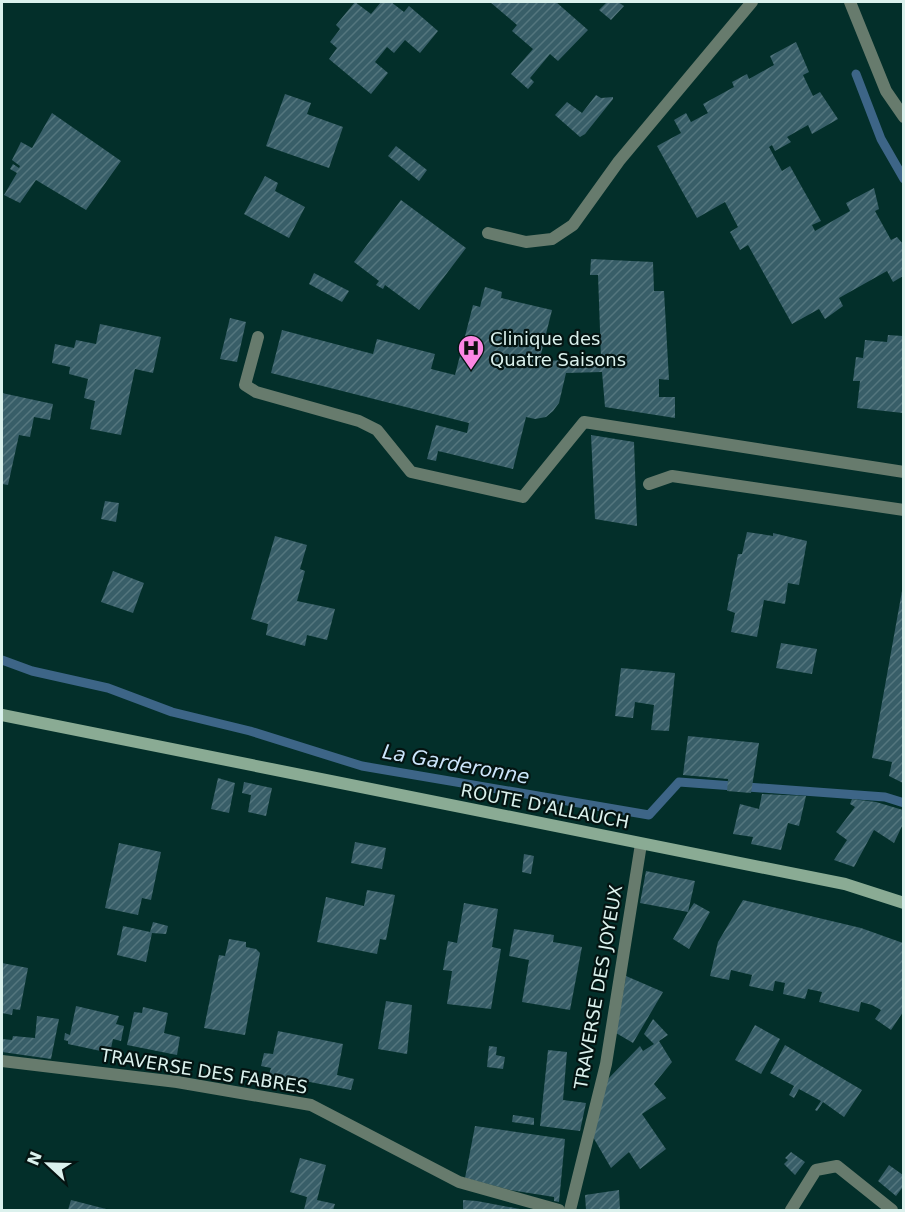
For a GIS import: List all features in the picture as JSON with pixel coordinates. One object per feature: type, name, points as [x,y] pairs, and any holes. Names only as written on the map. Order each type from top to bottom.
[{"type":"main road","name":"ROUTE D'ALLAUCH","points":[[2,715],[845,884],[903,903]]},
{"type":"street","points":[[488,233],[526,242],[552,239],[573,225],[619,161],[752,2]]},
{"type":"street","points":[[850,2],[886,91],[903,117]]},
{"type":"street","points":[[258,337],[245,385],[256,392],[359,420],[377,430],[411,471],[523,497],[584,422],[903,472]]},
{"type":"street","points":[[649,484],[672,476],[903,510]]},
{"type":"street","name":"TRAVERSE DES JOYEUX","points":[[570,1210],[586,1137],[606,1064],[641,844]]},
{"type":"street","name":"TRAVERSE DES FABRES","points":[[2,1060],[177,1082],[311,1105],[459,1182],[559,1210]]},
{"type":"street","points":[[791,1210],[816,1170],[837,1166],[892,1210]]},
{"type":"building","points":[[355,2],[371,14],[381,2],[391,2],[404,12],[409,6],[438,31],[420,53],[405,40],[394,53],[387,47],[375,62],[388,73],[371,94],[329,59],[337,48],[330,42],[340,29],[336,25]]},
{"type":"building","points":[[490,2],[556,2],[588,30],[558,61],[550,54],[530,78],[534,82],[528,89],[511,74],[533,49],[512,31],[517,25]]},
{"type":"building","points":[[607,2],[618,2],[624,6],[611,20],[599,10]]},
{"type":"building","points":[[796,42],[809,72],[803,75],[813,96],[820,92],[838,119],[812,134],[808,125],[787,137],[791,142],[775,151],[772,145],[769,147],[782,171],[790,166],[821,221],[812,225],[815,231],[850,211],[846,203],[874,188],[879,209],[875,211],[891,240],[897,237],[903,244],[903,276],[893,282],[887,271],[839,298],[843,306],[825,319],[819,309],[792,324],[748,245],[740,250],[730,232],[738,227],[725,202],[697,218],[657,146],[681,133],[674,120],[686,113],[691,122],[708,113],[703,104],[734,87],[732,82],[747,74],[749,79],[774,65],[770,56]]},
{"type":"building","points":[[285,94],[311,103],[307,114],[343,127],[329,168],[266,146]]},
{"type":"building","points":[[596,95],[601,98],[613,97],[613,99],[585,134],[580,137],[555,115],[567,102],[582,113]]},
{"type":"building","points":[[52,113],[121,161],[86,210],[36,180],[20,203],[4,195],[17,173],[10,169],[13,164],[19,168],[20,166],[12,160],[21,142],[32,148]]},
{"type":"building","points":[[396,146],[427,170],[419,181],[388,156]]},
{"type":"building","points":[[265,176],[278,183],[275,191],[305,207],[289,238],[244,214]]},
{"type":"building","points":[[401,200],[466,248],[419,310],[385,285],[383,289],[376,285],[379,281],[354,262]]},
{"type":"building","points":[[591,259],[653,262],[654,291],[664,291],[669,380],[659,379],[659,397],[675,397],[675,418],[605,407],[602,372],[566,373],[559,403],[553,411],[546,417],[535,419],[526,417],[513,469],[438,451],[436,461],[427,459],[436,425],[467,433],[469,423],[271,373],[282,330],[373,354],[377,339],[435,354],[431,369],[455,375],[473,305],[480,307],[485,287],[502,292],[501,298],[552,310],[540,358],[546,361],[601,358],[598,275],[590,275]]},
{"type":"building","points":[[314,273],[349,291],[342,302],[309,284]]},
{"type":"building","points":[[230,318],[246,322],[237,362],[220,359]]},
{"type":"building","points":[[100,324],[161,337],[153,373],[135,369],[121,435],[90,429],[95,401],[84,398],[88,379],[69,374],[70,367],[52,363],[55,344],[74,348],[76,340],[96,344]]},
{"type":"building","points":[[888,335],[903,336],[903,413],[857,408],[860,381],[853,381],[856,357],[863,358],[865,340],[887,342]]},
{"type":"building","points":[[2,393],[53,404],[50,420],[34,417],[30,437],[19,435],[8,485],[2,484]]},
{"type":"building","points":[[591,435],[634,442],[637,526],[595,519]]},
{"type":"building","points":[[105,501],[119,503],[116,522],[101,519]]},
{"type":"building","points":[[747,532],[773,536],[773,533],[807,541],[799,585],[788,583],[785,604],[764,600],[757,637],[731,632],[735,613],[727,610],[738,554],[742,554]]},
{"type":"building","points":[[275,536],[307,545],[300,569],[305,571],[297,601],[335,609],[327,640],[307,635],[305,646],[266,635],[268,624],[251,619]]},
{"type":"building","points":[[113,571],[144,583],[133,613],[101,602]]},
{"type":"building","points":[[902,591],[903,783],[889,776],[892,762],[872,758]]},
{"type":"building","points":[[781,643],[817,649],[812,674],[776,668]]},
{"type":"building","points":[[621,668],[675,673],[669,731],[651,730],[654,705],[635,702],[633,718],[615,716]]},
{"type":"building","points":[[688,736],[759,743],[751,793],[727,791],[728,779],[683,775]]},
{"type":"building","points":[[218,778],[235,783],[229,813],[211,809]]},
{"type":"building","points":[[244,782],[272,788],[266,816],[248,812],[251,795],[242,793]]},
{"type":"building","points":[[762,794],[806,796],[799,826],[788,823],[781,850],[751,844],[753,837],[733,834],[740,804],[759,809]]},
{"type":"building","points":[[852,799],[876,802],[903,810],[903,824],[894,843],[874,830],[854,867],[834,860],[847,840],[836,832],[855,807],[850,804]]},
{"type":"building","points":[[355,842],[386,848],[382,869],[351,863]]},
{"type":"building","points":[[119,843],[161,852],[151,900],[142,898],[138,915],[105,908]]},
{"type":"building","points":[[524,854],[534,856],[531,874],[522,872]]},
{"type":"building","points":[[646,871],[695,881],[688,912],[640,903]]},
{"type":"building","points":[[367,890],[395,895],[386,940],[380,939],[377,954],[317,942],[326,897],[364,906]]},
{"type":"building","points":[[743,900],[861,928],[903,943],[903,1012],[891,1030],[875,1019],[881,1010],[872,1005],[861,1002],[859,1012],[819,1002],[822,992],[808,989],[805,999],[783,994],[785,983],[775,981],[773,991],[749,986],[752,975],[731,970],[729,980],[710,976],[718,942]]},
{"type":"building","points":[[464,903],[498,909],[492,947],[501,949],[491,1009],[447,1004],[452,971],[443,970],[448,941],[457,943]]},
{"type":"building","points":[[694,903],[710,912],[689,949],[673,939]]},
{"type":"building","points":[[153,922],[168,926],[166,934],[152,933],[146,962],[117,955],[123,926],[150,932]]},
{"type":"building","points":[[514,929],[554,935],[553,942],[582,947],[570,1010],[522,1002],[529,960],[509,956]]},
{"type":"building","points":[[229,939],[246,942],[246,947],[256,949],[260,953],[245,1035],[204,1028],[219,955],[225,956]]},
{"type":"building","points":[[2,963],[28,968],[20,1010],[13,1009],[12,1015],[2,1013]]},
{"type":"building","points":[[626,976],[663,992],[633,1043],[616,1033]]},
{"type":"building","points":[[386,1001],[412,1005],[407,1054],[378,1049]]},
{"type":"building","points":[[76,1006],[119,1016],[116,1024],[124,1026],[121,1041],[113,1039],[110,1053],[68,1044],[68,1041],[64,1040],[65,1033],[70,1035]]},
{"type":"building","points":[[143,1007],[168,1013],[164,1033],[180,1037],[177,1055],[127,1045],[134,1012],[142,1013]]},
{"type":"building","points":[[37,1016],[59,1019],[51,1059],[2,1052],[2,1039],[12,1040],[13,1036],[35,1038]]},
{"type":"building","points":[[653,1019],[668,1035],[659,1041],[672,1062],[654,1084],[666,1098],[642,1114],[666,1149],[640,1169],[629,1152],[611,1168],[593,1137],[607,1080],[640,1046],[643,1051],[654,1044],[644,1034]]},
{"type":"building","points":[[755,1025],[780,1039],[761,1074],[735,1060]]},
{"type":"building","points":[[278,1031],[343,1044],[337,1075],[354,1079],[351,1090],[269,1074],[271,1068],[261,1066],[264,1053],[273,1054]]},
{"type":"building","points":[[785,1045],[862,1090],[844,1117],[823,1102],[817,1111],[815,1110],[821,1101],[799,1089],[794,1098],[789,1095],[794,1086],[770,1073]]},
{"type":"building","points":[[489,1046],[497,1047],[496,1055],[505,1057],[503,1069],[487,1067]]},
{"type":"building","points":[[548,1050],[567,1052],[563,1100],[586,1103],[580,1131],[540,1126]]},
{"type":"building","points":[[513,1115],[534,1118],[534,1125],[512,1122]]},
{"type":"building","points":[[475,1126],[565,1139],[559,1202],[554,1201],[554,1197],[510,1190],[465,1178]]},
{"type":"building","points":[[791,1152],[805,1162],[795,1175],[784,1164],[788,1160],[785,1158]]},
{"type":"building","points":[[300,1158],[326,1165],[317,1200],[335,1204],[333,1210],[304,1210],[307,1197],[290,1192]]},
{"type":"building","points":[[889,1165],[903,1175],[903,1189],[896,1196],[878,1181]]},
{"type":"building","points":[[619,1190],[620,1210],[586,1210],[585,1195]]},
{"type":"building","points":[[71,1200],[110,1210],[68,1210]]},
{"type":"building","points":[[463,1200],[477,1201],[525,1210],[463,1210]]},
{"type":"waterway","points":[[856,74],[881,139],[904,179]]},
{"type":"waterway","name":"La Garderonne","points":[[2,660],[32,671],[108,688],[172,712],[250,731],[362,766],[649,815],[679,782],[885,797],[904,803]]},
{"type":"place","name":"Clinique des Quatre Saisons","points":[[471,371]]}]
